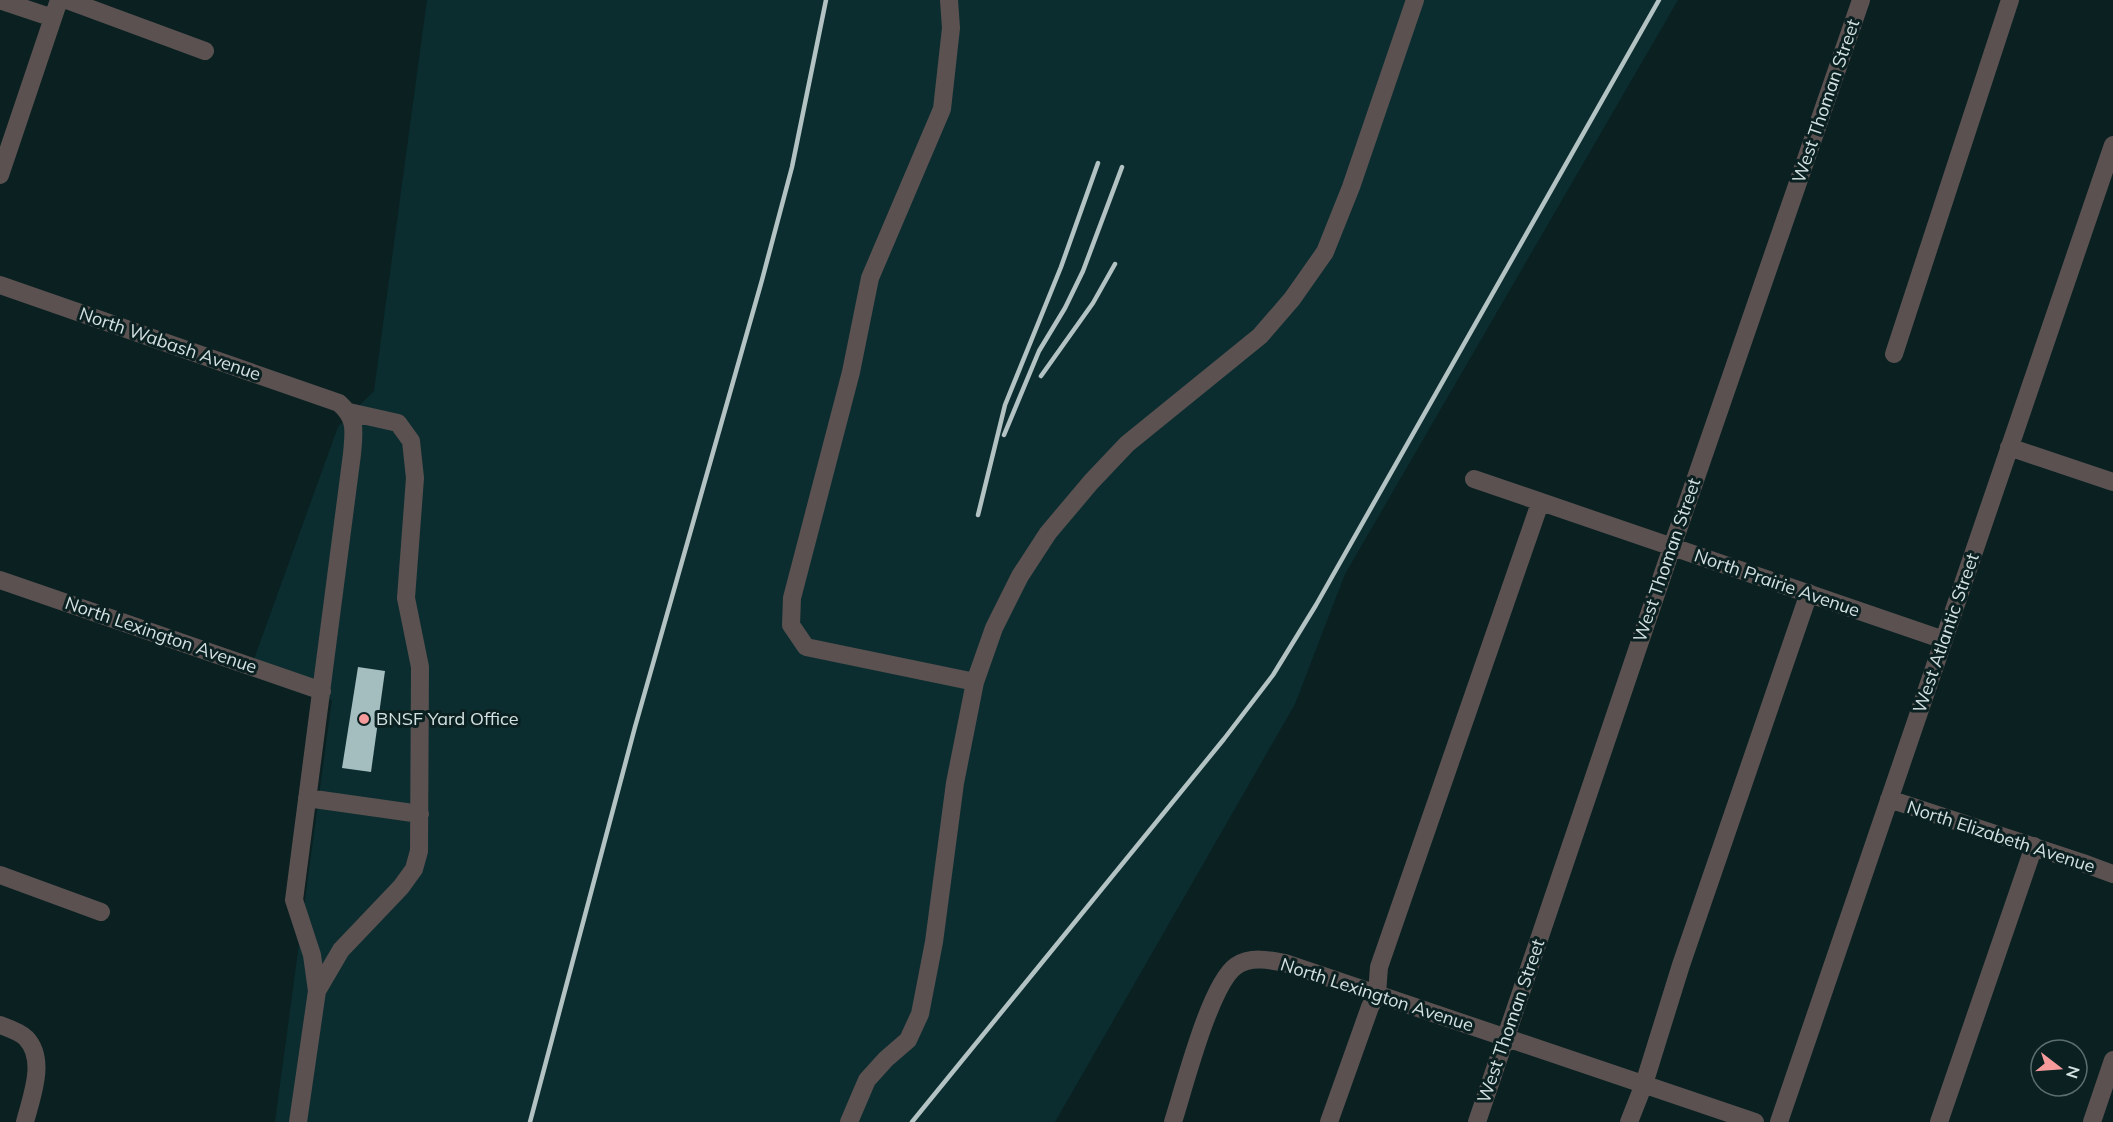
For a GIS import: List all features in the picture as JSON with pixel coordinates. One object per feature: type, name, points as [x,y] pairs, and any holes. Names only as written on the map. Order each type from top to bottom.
[{"type":"street","points":[[0,176],[5,141],[59,0]]},
{"type":"street","points":[[67,0],[205,51]]},
{"type":"street","points":[[949,0],[951,28],[942,110],[870,278],[852,372],[792,598],[791,625],[806,647],[975,682]]},
{"type":"street","points":[[849,1122],[867,1080],[908,1040],[920,1014],[934,942],[955,783],[975,682],[994,628],[1020,576],[1048,533],[1091,482],[1127,444],[1260,336],[1292,299],[1325,252],[1351,187],[1415,0]]},
{"type":"street","name":"West Thoman Street","points":[[1477,1122],[1861,0]]},
{"type":"street","points":[[1894,354],[2010,0]]},
{"type":"street","points":[[1,3],[53,18]]},
{"type":"street","name":"West Atlantic Street","points":[[1779,1122],[2113,145]]},
{"type":"street","name":"North Wabash Avenue","points":[[0,285],[344,407],[398,423],[411,441],[415,478],[406,598],[420,667],[419,851],[414,869],[401,887],[341,950],[317,991]]},
{"type":"street","points":[[298,1122],[317,991],[312,955],[294,900],[352,454],[354,428],[344,407]]},
{"type":"street","points":[[2009,447],[2113,482]]},
{"type":"street","name":"North Prairie Avenue","points":[[1474,479],[1944,640]]},
{"type":"street","points":[[1329,1122],[1370,1007],[1377,994],[1379,967],[1540,503]]},
{"type":"street","name":"North Lexington Avenue","points":[[0,580],[322,691]]},
{"type":"street","points":[[1629,1122],[1644,1084],[1681,965],[1809,593]]},
{"type":"street","points":[[307,798],[420,813]]},
{"type":"street","name":"North Elizabeth Avenue","points":[[1889,799],[2113,874]]},
{"type":"street","points":[[1938,1122],[2034,846]]},
{"type":"street","points":[[0,874],[101,912]]},
{"type":"street","name":"North Lexington Avenue","points":[[1173,1122],[1212,1002],[1237,965],[1261,959],[1285,963],[1755,1122]]},
{"type":"street","points":[[0,1025],[26,1038],[33,1052],[37,1068],[25,1122]]},
{"type":"street","points":[[2092,1122],[2113,1060]]},
{"type":"shaded area","points":[[427,0],[1678,0],[1345,574],[1295,704],[1055,1122],[275,1122],[332,700],[249,673],[338,427],[374,391]]},
{"type":"building","name":"BNSF Yard Office","points":[[358,667],[385,671],[371,772],[342,768]]},
{"type":"railway","points":[[530,1122],[635,727],[792,167],[826,0]]},
{"type":"railway","points":[[912,1122],[1224,739],[1273,675],[1316,605],[1659,0]]},
{"type":"railway","points":[[978,515],[1005,405],[1061,267],[1098,163]]},
{"type":"railway","points":[[1004,435],[1039,351],[1065,308],[1083,271],[1122,167]]},
{"type":"railway","points":[[1041,376],[1093,303],[1115,264]]},
{"type":"place","name":"BNSF Yard Office","points":[[364,719]]}]
